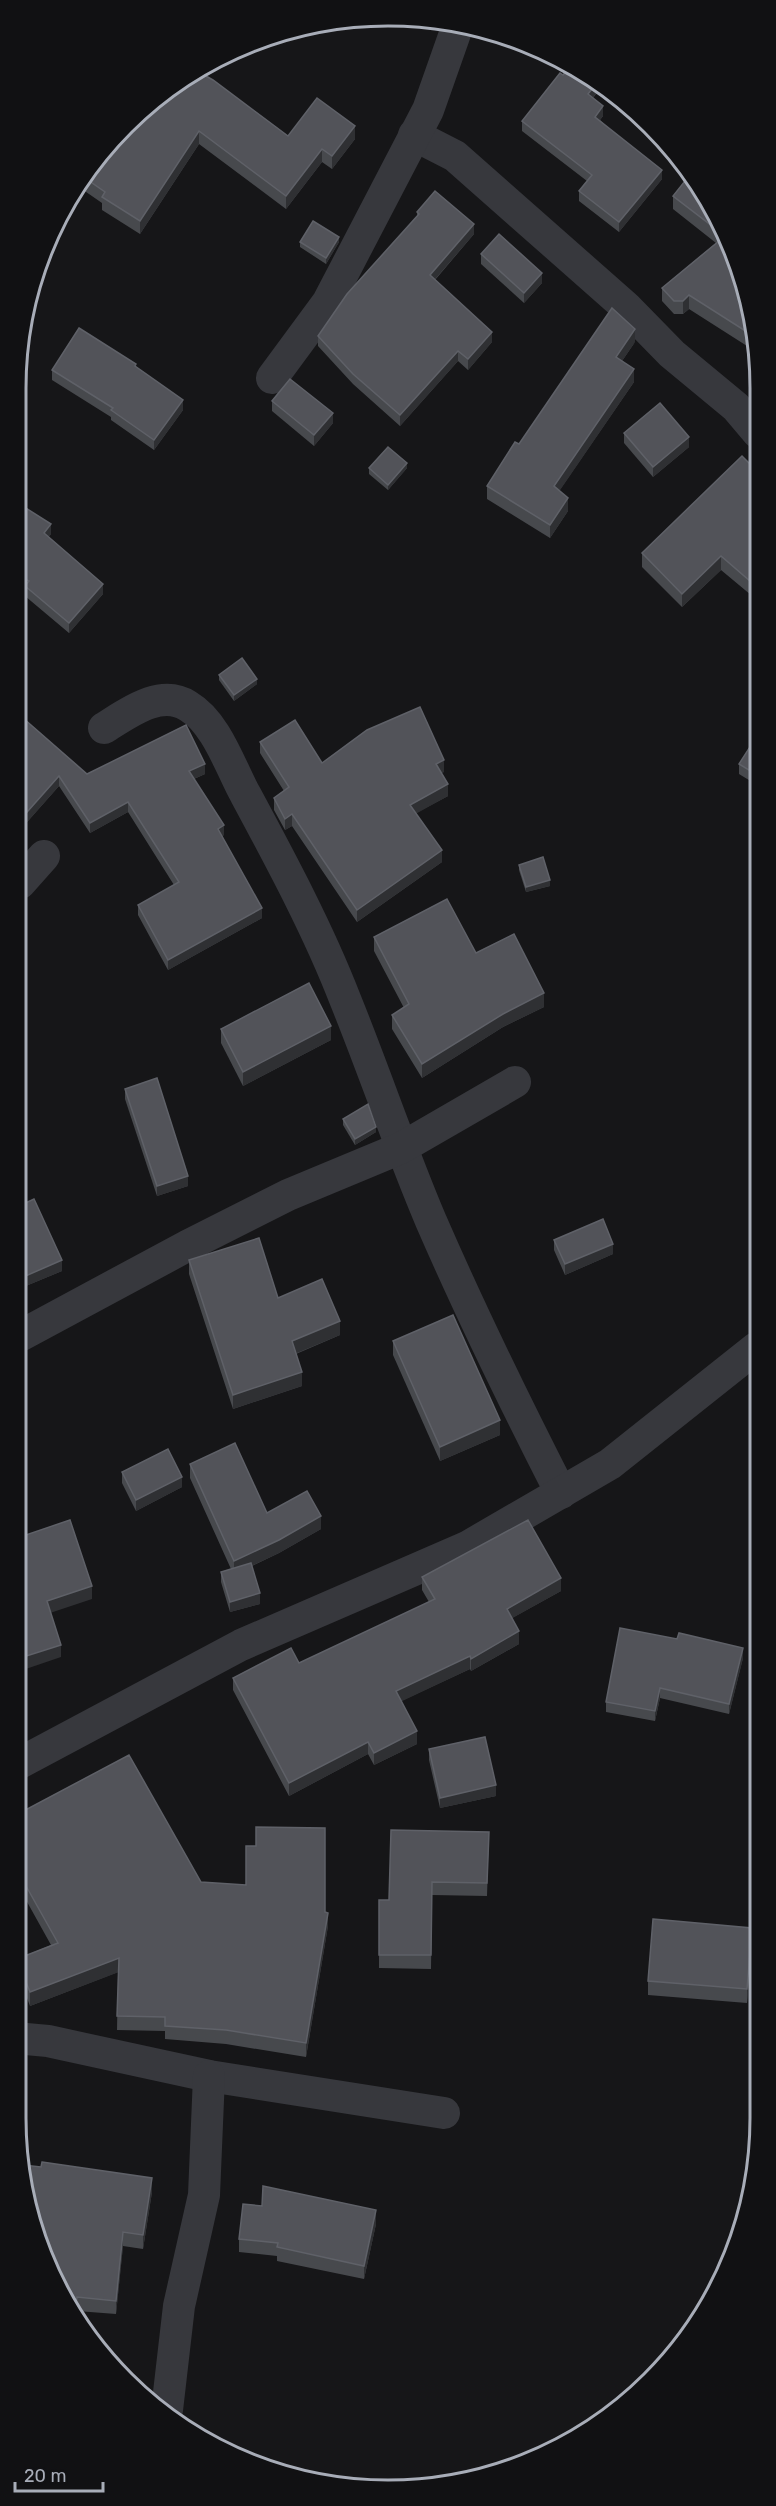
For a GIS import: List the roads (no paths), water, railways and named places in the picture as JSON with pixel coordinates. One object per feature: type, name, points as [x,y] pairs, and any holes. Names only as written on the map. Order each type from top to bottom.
[{"type":"street","points":[[272,378],[328,302],[428,110],[456,32]]},
{"type":"street","points":[[414,135],[455,156],[626,307],[672,354],[736,407],[750,424]]},
{"type":"street","points":[[104,728],[142,706],[161,699],[187,705],[209,725],[272,844],[345,997],[400,1148],[503,1380],[561,1493]]},
{"type":"street","points":[[25,877],[44,856]]},
{"type":"street","points":[[25,1333],[278,1200],[400,1148],[515,1082]]},
{"type":"street","points":[[25,1761],[241,1645],[467,1546],[610,1464],[750,1353]]},
{"type":"street","points":[[25,2039],[48,2040],[209,2076],[444,2113]]},
{"type":"street","points":[[168,2407],[179,2307],[204,2195],[209,2076]]}]
